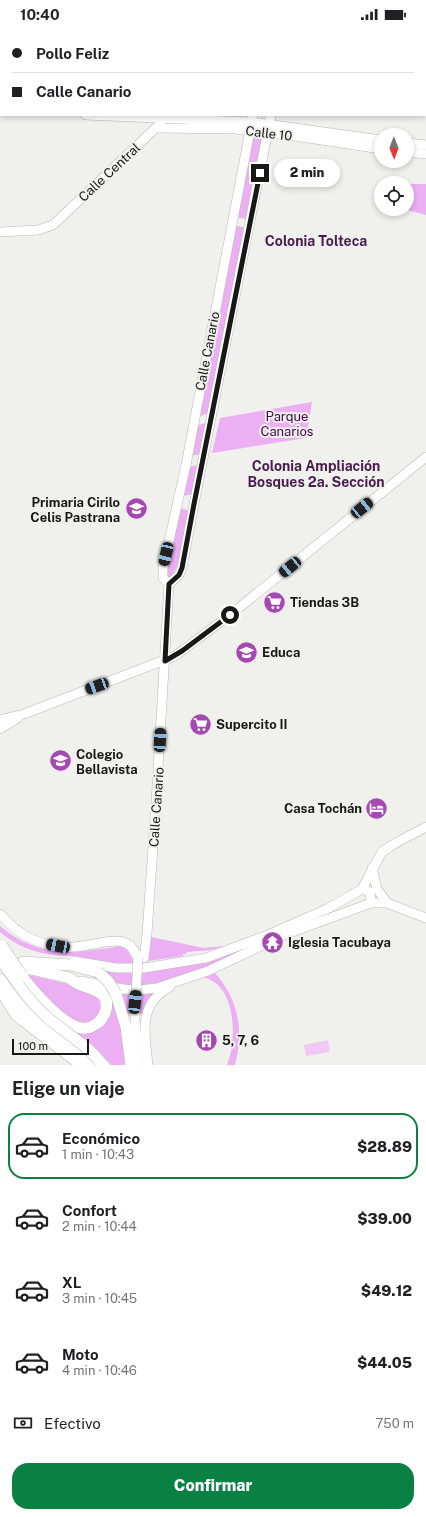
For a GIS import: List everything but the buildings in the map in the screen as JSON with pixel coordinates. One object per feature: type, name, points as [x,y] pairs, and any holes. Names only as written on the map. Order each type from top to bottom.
[{"type":"highway","points":[[1,945],[22,976],[48,1006],[66,1021],[82,1028],[93,1026],[101,1019],[105,1012],[106,999],[100,992],[75,983],[70,978],[30,969],[4,962]]},
{"type":"highway","points":[[4,962],[71,965],[98,972],[108,981],[116,994],[126,1027],[130,1053],[130,1065]]},
{"type":"highway","points":[[4,962],[21,990],[36,1006],[53,1022],[90,1050],[102,1065]]},
{"type":"highway","points":[[0,979],[15,1000],[35,1021],[71,1047],[92,1065]]},
{"type":"highway","points":[[0,984],[25,1015],[78,1056],[86,1065]]},
{"type":"street","name":"Calle 10","points":[[106,116],[165,119],[178,117],[251,122],[374,139]]},
{"type":"street","name":"Calle Central","points":[[0,232],[38,230],[53,224],[165,119]]},
{"type":"street","name":"Calle 10","points":[[157,128],[226,128],[251,122]]},
{"type":"street","name":"Calle Canario","points":[[139,1065],[135,1019],[136,993],[141,958],[147,934],[169,584],[162,574],[186,465],[251,122]]},
{"type":"street","name":"Calle 10","points":[[270,124],[374,147]]},
{"type":"street","name":"Calle Canario","points":[[169,584],[179,575],[182,568],[270,124]]},
{"type":"street","points":[[414,144],[426,145]]},
{"type":"street","points":[[414,153],[426,154]]},
{"type":"street","points":[[0,720],[24,714],[165,661],[182,651],[230,615],[426,457]]},
{"type":"street","points":[[0,729],[24,714]]},
{"type":"street","points":[[42,963],[70,961],[130,969],[206,958],[265,936],[329,908],[362,888],[382,852],[392,845],[426,828]]},
{"type":"street","points":[[372,868],[377,889],[387,903]]},
{"type":"street","points":[[362,888],[370,892],[371,903]]},
{"type":"street","points":[[148,1065],[144,1023],[148,1009],[157,996],[166,989],[226,963],[284,935],[371,903],[387,903],[426,918]]},
{"type":"street","points":[[0,914],[13,929],[34,940],[72,947],[117,941],[127,943],[141,958]]},
{"type":"street","points":[[70,978],[108,986],[140,990],[157,988],[184,980]]},
{"type":"street","points":[[0,991],[15,1015]]},
{"type":"street","points":[[0,1000],[15,1015],[80,1065]]},
{"type":"green space","points":[[253,136],[266,137],[248,219],[238,218]]},
{"type":"green space","points":[[414,184],[426,184],[426,215],[414,212]]},
{"type":"green space","points":[[238,226],[245,228],[211,412],[198,417],[236,227]]},
{"type":"green space","name":"Parque Canarios","points":[[312,402],[306,438],[212,453],[220,418]]},
{"type":"green space","points":[[208,422],[203,454],[190,456],[196,426]]},
{"type":"green space","points":[[199,465],[193,494],[183,496],[189,467]]},
{"type":"green space","points":[[179,508],[191,511],[179,564],[170,579],[166,575]]},
{"type":"green space","points":[[0,926],[14,937],[43,949],[72,951],[121,946],[128,951],[133,960],[147,958],[151,937],[204,948],[224,946],[211,950],[187,952],[186,954],[183,954],[183,956],[121,965],[78,959],[77,956],[36,952],[8,939],[0,932]]},
{"type":"green space","points":[[252,945],[205,968],[165,981],[146,985],[130,986],[116,984],[100,970],[127,970]]},
{"type":"green space","points":[[215,973],[230,994],[237,1016],[239,1040],[235,1065],[227,1065],[230,1054],[233,1028],[232,1014],[228,1002],[222,990],[214,982],[203,977]]},
{"type":"green space","points":[[25,974],[73,985],[98,998],[100,1006],[99,1013],[96,1018],[87,1022],[77,1022],[67,1017],[47,999]]},
{"type":"green space","points":[[100,989],[110,991],[116,1009],[124,1046],[125,1065],[111,1065],[94,1046],[72,1030],[106,1018]]},
{"type":"green space","points":[[162,989],[147,1005],[142,1014],[127,1014],[119,991]]},
{"type":"shaded area","points":[[328,1040],[330,1052],[306,1056],[304,1045]]},
{"type":"place","name":"Primaria Cirilo Celis Pastrana","points":[[136,509]]},
{"type":"place","name":"Tiendas 3B","points":[[274,602]]},
{"type":"place","name":"Educa","points":[[246,652]]},
{"type":"place","name":"Supercito II","points":[[200,724]]},
{"type":"place","name":"Colegio Bellavista","points":[[60,761]]},
{"type":"place","name":"Casa Tochán","points":[[377,808]]},
{"type":"place","name":"Iglesia Tacubaya","points":[[272,942]]},
{"type":"place","name":"5, 7, 6","points":[[206,1040]]},
{"type":"district","name":"Colonia Tolteca","points":[[316,241]]},
{"type":"district","name":"Colonia Ampliación Bosques 2a. Sección","points":[[316,474]]},
{"type":"route","points":[[230,615],[175,656],[165,661],[169,584],[175,580],[182,568],[230,317],[260,173]]}]
